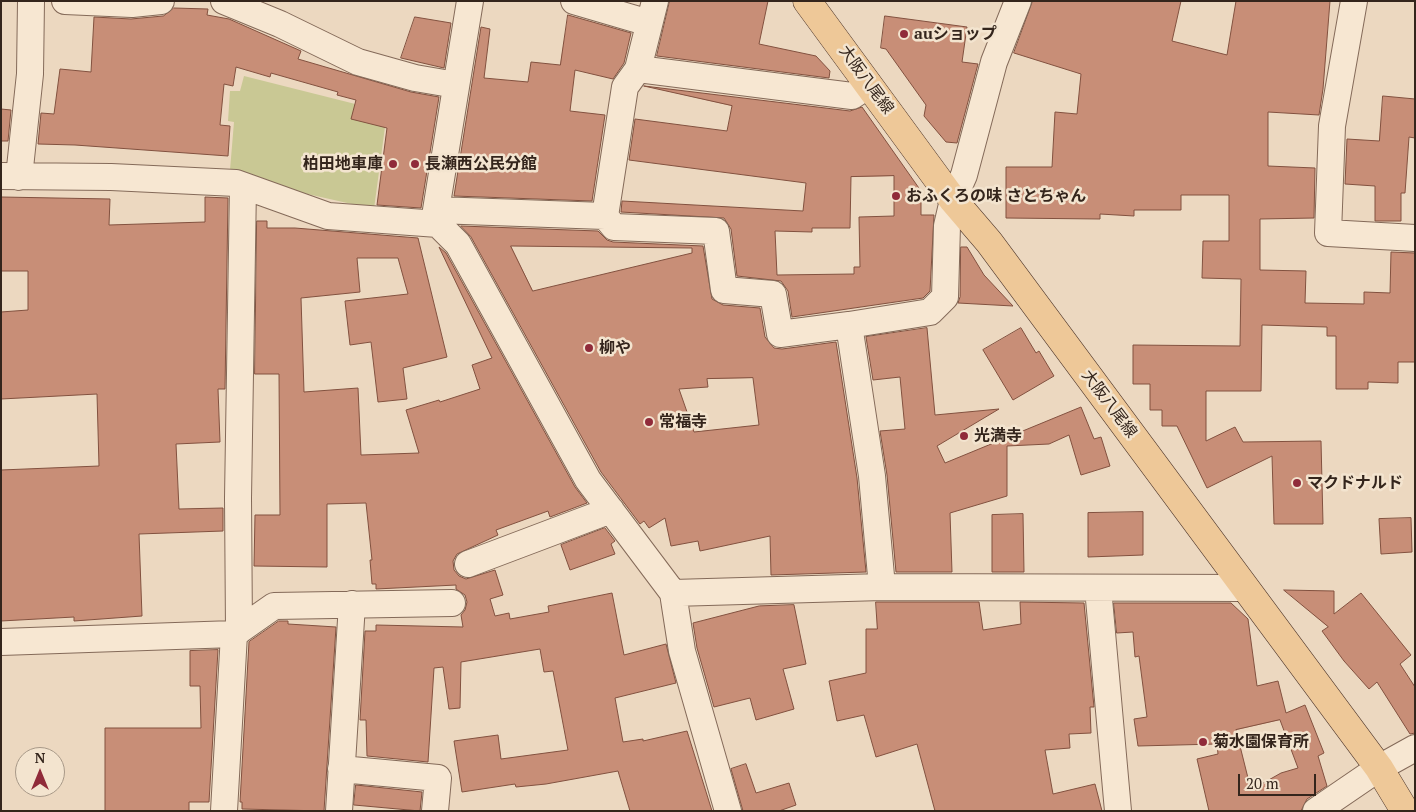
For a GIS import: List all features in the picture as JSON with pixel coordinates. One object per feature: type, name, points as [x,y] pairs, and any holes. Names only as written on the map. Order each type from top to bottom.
[{"type":"main road","name":"大阪八尾線","points":[[807,1],[954,200],[994,249],[1379,768],[1404,811]]},
{"type":"street","points":[[31,1],[30,74],[10,176],[111,177],[236,182],[328,216],[606,216]]},
{"type":"street","points":[[65,1],[132,4],[161,1]]},
{"type":"street","points":[[224,1],[280,24],[358,62],[415,78],[456,85]]},
{"type":"street","points":[[470,1],[437,217],[458,244],[588,480],[674,593],[682,651],[728,811]]},
{"type":"street","points":[[574,1],[652,12],[638,70],[625,87],[606,216],[614,227],[716,231],[724,290],[773,294],[780,334],[930,312],[945,297],[947,226],[954,200],[964,175],[994,62],[1018,1]]},
{"type":"street","points":[[1354,1],[1332,126],[1328,233],[1415,238]]},
{"type":"street","points":[[638,70],[852,96],[869,85]]},
{"type":"street","points":[[224,811],[236,633],[243,186]]},
{"type":"street","points":[[849,325],[872,476],[882,587]]},
{"type":"street","points":[[468,564],[611,510]]},
{"type":"street","points":[[674,593],[882,587],[1245,588]]},
{"type":"street","points":[[1098,588],[1118,811]]},
{"type":"street","points":[[1,642],[236,633],[274,606],[452,603]]},
{"type":"street","points":[[339,811],[352,604]]},
{"type":"street","points":[[1316,811],[1379,768],[1415,748]]},
{"type":"street","points":[[341,769],[438,778],[435,811]]},
{"type":"shaded area","points":[[244,76],[387,112],[374,209],[294,191],[230,170],[234,122],[228,121],[230,91],[240,91]]},
{"type":"building","points":[[670,1],[768,1],[759,44],[816,56],[830,71],[829,78],[657,56]]},
{"type":"building","points":[[1033,1],[1181,1],[1172,41],[1227,55],[1236,1],[1330,1],[1319,115],[1268,112],[1268,166],[1315,168],[1314,218],[1260,219],[1260,270],[1306,271],[1305,303],[1364,304],[1364,292],[1390,293],[1391,252],[1415,253],[1415,362],[1398,362],[1398,383],[1368,382],[1368,389],[1336,389],[1336,336],[1327,336],[1327,327],[1262,325],[1261,391],[1206,391],[1206,441],[1235,427],[1243,442],[1321,441],[1323,524],[1274,524],[1272,456],[1207,488],[1177,426],[1162,426],[1162,410],[1150,410],[1150,384],[1133,384],[1133,345],[1240,346],[1241,279],[1202,278],[1203,241],[1229,241],[1229,195],[1181,195],[1181,210],[1134,210],[1134,216],[1100,214],[1100,219],[1006,218],[1006,167],[1052,167],[1055,112],[1077,114],[1081,74],[1014,53]]},
{"type":"building","points":[[174,8],[208,9],[207,15],[229,19],[301,51],[298,59],[411,92],[439,97],[421,208],[377,205],[387,128],[351,119],[356,100],[337,95],[338,92],[271,73],[270,77],[236,67],[233,86],[224,84],[220,125],[230,126],[228,156],[38,144],[41,113],[54,114],[60,69],[91,72],[94,17],[131,19],[163,16]]},
{"type":"building","points":[[568,15],[631,33],[624,63],[613,79],[575,70],[570,111],[605,115],[592,201],[454,196],[481,27],[490,29],[484,78],[528,82],[531,62],[560,65]]},
{"type":"building","points":[[885,16],[967,27],[962,62],[978,64],[957,143],[946,142],[924,116],[926,105],[886,49],[881,48]]},
{"type":"building","points":[[415,17],[451,23],[444,68],[401,58]]},
{"type":"building","points":[[644,86],[850,111],[862,107],[921,191],[921,215],[934,215],[930,291],[923,298],[792,317],[788,291],[781,281],[737,276],[731,229],[724,218],[621,212],[622,201],[803,211],[806,183],[629,160],[635,119],[727,131],[732,106]],"holes":[[[894,176],[894,216],[859,217],[860,267],[854,267],[854,274],[777,275],[775,231],[812,232],[812,228],[850,228],[851,177]]]},
{"type":"building","points":[[1383,96],[1415,99],[1415,138],[1409,137],[1405,193],[1401,193],[1401,221],[1375,221],[1375,186],[1345,184],[1347,139],[1379,141]]},
{"type":"building","points":[[1,109],[11,110],[8,141],[1,141]]},
{"type":"building","points":[[1,197],[110,199],[109,225],[205,222],[205,197],[228,198],[225,389],[218,389],[220,442],[176,444],[179,509],[223,508],[223,531],[139,534],[142,616],[74,621],[74,617],[1,621],[1,470],[99,466],[97,394],[1,399],[1,312],[28,310],[28,271],[1,271]]},
{"type":"building","points":[[257,221],[267,221],[267,228],[295,228],[418,238],[447,357],[403,368],[407,399],[378,402],[371,342],[350,345],[345,301],[408,294],[398,258],[357,258],[360,292],[301,298],[304,392],[358,388],[361,455],[419,453],[406,410],[439,400],[440,402],[480,389],[472,365],[492,358],[439,247],[446,253],[575,487],[587,503],[550,517],[548,511],[496,530],[498,535],[457,554],[453,561],[454,570],[459,576],[466,579],[495,570],[503,595],[490,599],[495,616],[509,613],[510,619],[549,612],[548,606],[612,593],[624,655],[666,644],[676,683],[615,698],[623,742],[643,739],[643,741],[687,731],[712,811],[630,811],[618,771],[546,784],[516,787],[515,784],[462,792],[454,741],[498,735],[501,759],[568,750],[553,671],[544,672],[540,649],[461,662],[460,708],[449,709],[443,667],[434,668],[428,762],[367,756],[366,720],[360,720],[365,631],[376,631],[376,625],[463,627],[461,615],[465,610],[467,602],[465,595],[456,589],[456,585],[376,589],[376,584],[372,584],[370,560],[372,560],[366,503],[327,504],[327,567],[254,566],[255,515],[280,515],[279,374],[255,374]]},
{"type":"building","points":[[461,226],[598,231],[607,240],[613,242],[703,246],[712,299],[723,305],[760,308],[765,337],[774,348],[782,349],[836,342],[857,478],[866,572],[771,575],[770,536],[700,551],[698,541],[671,546],[665,518],[649,528],[644,521],[640,524],[601,472],[471,237]],"holes":[[[511,246],[692,248],[692,253],[533,291]],[[753,378],[759,425],[694,432],[679,389],[708,387],[707,379]]]},
{"type":"building","points":[[961,247],[967,247],[984,275],[1013,306],[958,303],[960,297]]},
{"type":"building","points":[[927,328],[935,415],[999,409],[937,446],[945,463],[1081,407],[1094,439],[1101,437],[1110,466],[1081,475],[1069,435],[1049,444],[1007,446],[1007,496],[950,513],[952,572],[896,572],[887,475],[880,431],[905,429],[900,377],[873,380],[866,337]]},
{"type":"building","points":[[1021,328],[1036,353],[1039,351],[1054,376],[1013,400],[983,350]]},
{"type":"building","points":[[1143,512],[1143,555],[1088,557],[1088,513]]},
{"type":"building","points":[[1023,514],[1024,572],[992,572],[992,515]]},
{"type":"building","points":[[1411,518],[1412,552],[1381,554],[1379,519]]},
{"type":"building","points":[[605,528],[615,541],[611,544],[615,554],[570,570],[561,545]]},
{"type":"building","points":[[1284,590],[1334,591],[1334,614],[1361,593],[1411,655],[1400,664],[1415,687],[1415,733],[1410,734],[1377,682],[1369,689],[1344,661],[1322,631],[1328,627]]},
{"type":"building","points":[[876,602],[979,602],[983,630],[1021,624],[1020,602],[1084,603],[1094,707],[1090,707],[1091,733],[1069,734],[1070,748],[1045,750],[1053,794],[1095,784],[1102,811],[935,811],[917,744],[876,757],[864,715],[837,721],[829,681],[866,673],[866,629],[877,629]]},
{"type":"building","points":[[1114,603],[1231,603],[1248,619],[1257,686],[1278,681],[1286,713],[1305,705],[1324,753],[1318,756],[1327,786],[1307,799],[1301,811],[1209,811],[1197,759],[1218,754],[1217,744],[1138,746],[1134,719],[1147,717],[1139,656],[1135,657],[1133,632],[1117,633]],"holes":[[[1280,720],[1298,768],[1281,773],[1251,790],[1236,730]]]},
{"type":"building","points":[[794,605],[806,664],[783,669],[794,709],[756,720],[750,698],[714,707],[697,648],[693,623],[759,606]]},
{"type":"building","points":[[279,621],[288,621],[288,624],[336,627],[324,811],[242,809],[242,802],[240,802],[249,642]]},
{"type":"building","points":[[218,650],[209,802],[189,802],[189,811],[105,811],[105,728],[201,728],[200,686],[190,686],[190,651]]},
{"type":"building","points":[[746,764],[756,793],[789,783],[796,805],[779,811],[743,811],[731,769]]},
{"type":"building","points":[[356,785],[422,792],[420,811],[354,805]]},
{"type":"place","name":"auショップ","points":[[904,34]]},
{"type":"place","name":"柏田地車庫","points":[[393,164]]},
{"type":"place","name":"長瀬西公民分館","points":[[415,164]]},
{"type":"place","name":"おふくろの味 さとちゃん","points":[[896,196]]},
{"type":"place","name":"柳や","points":[[589,348]]},
{"type":"place","name":"常福寺","points":[[649,422]]},
{"type":"place","name":"光満寺","points":[[964,436]]},
{"type":"place","name":"マクドナルド","points":[[1297,483]]},
{"type":"place","name":"菊水園保育所","points":[[1203,742]]}]
